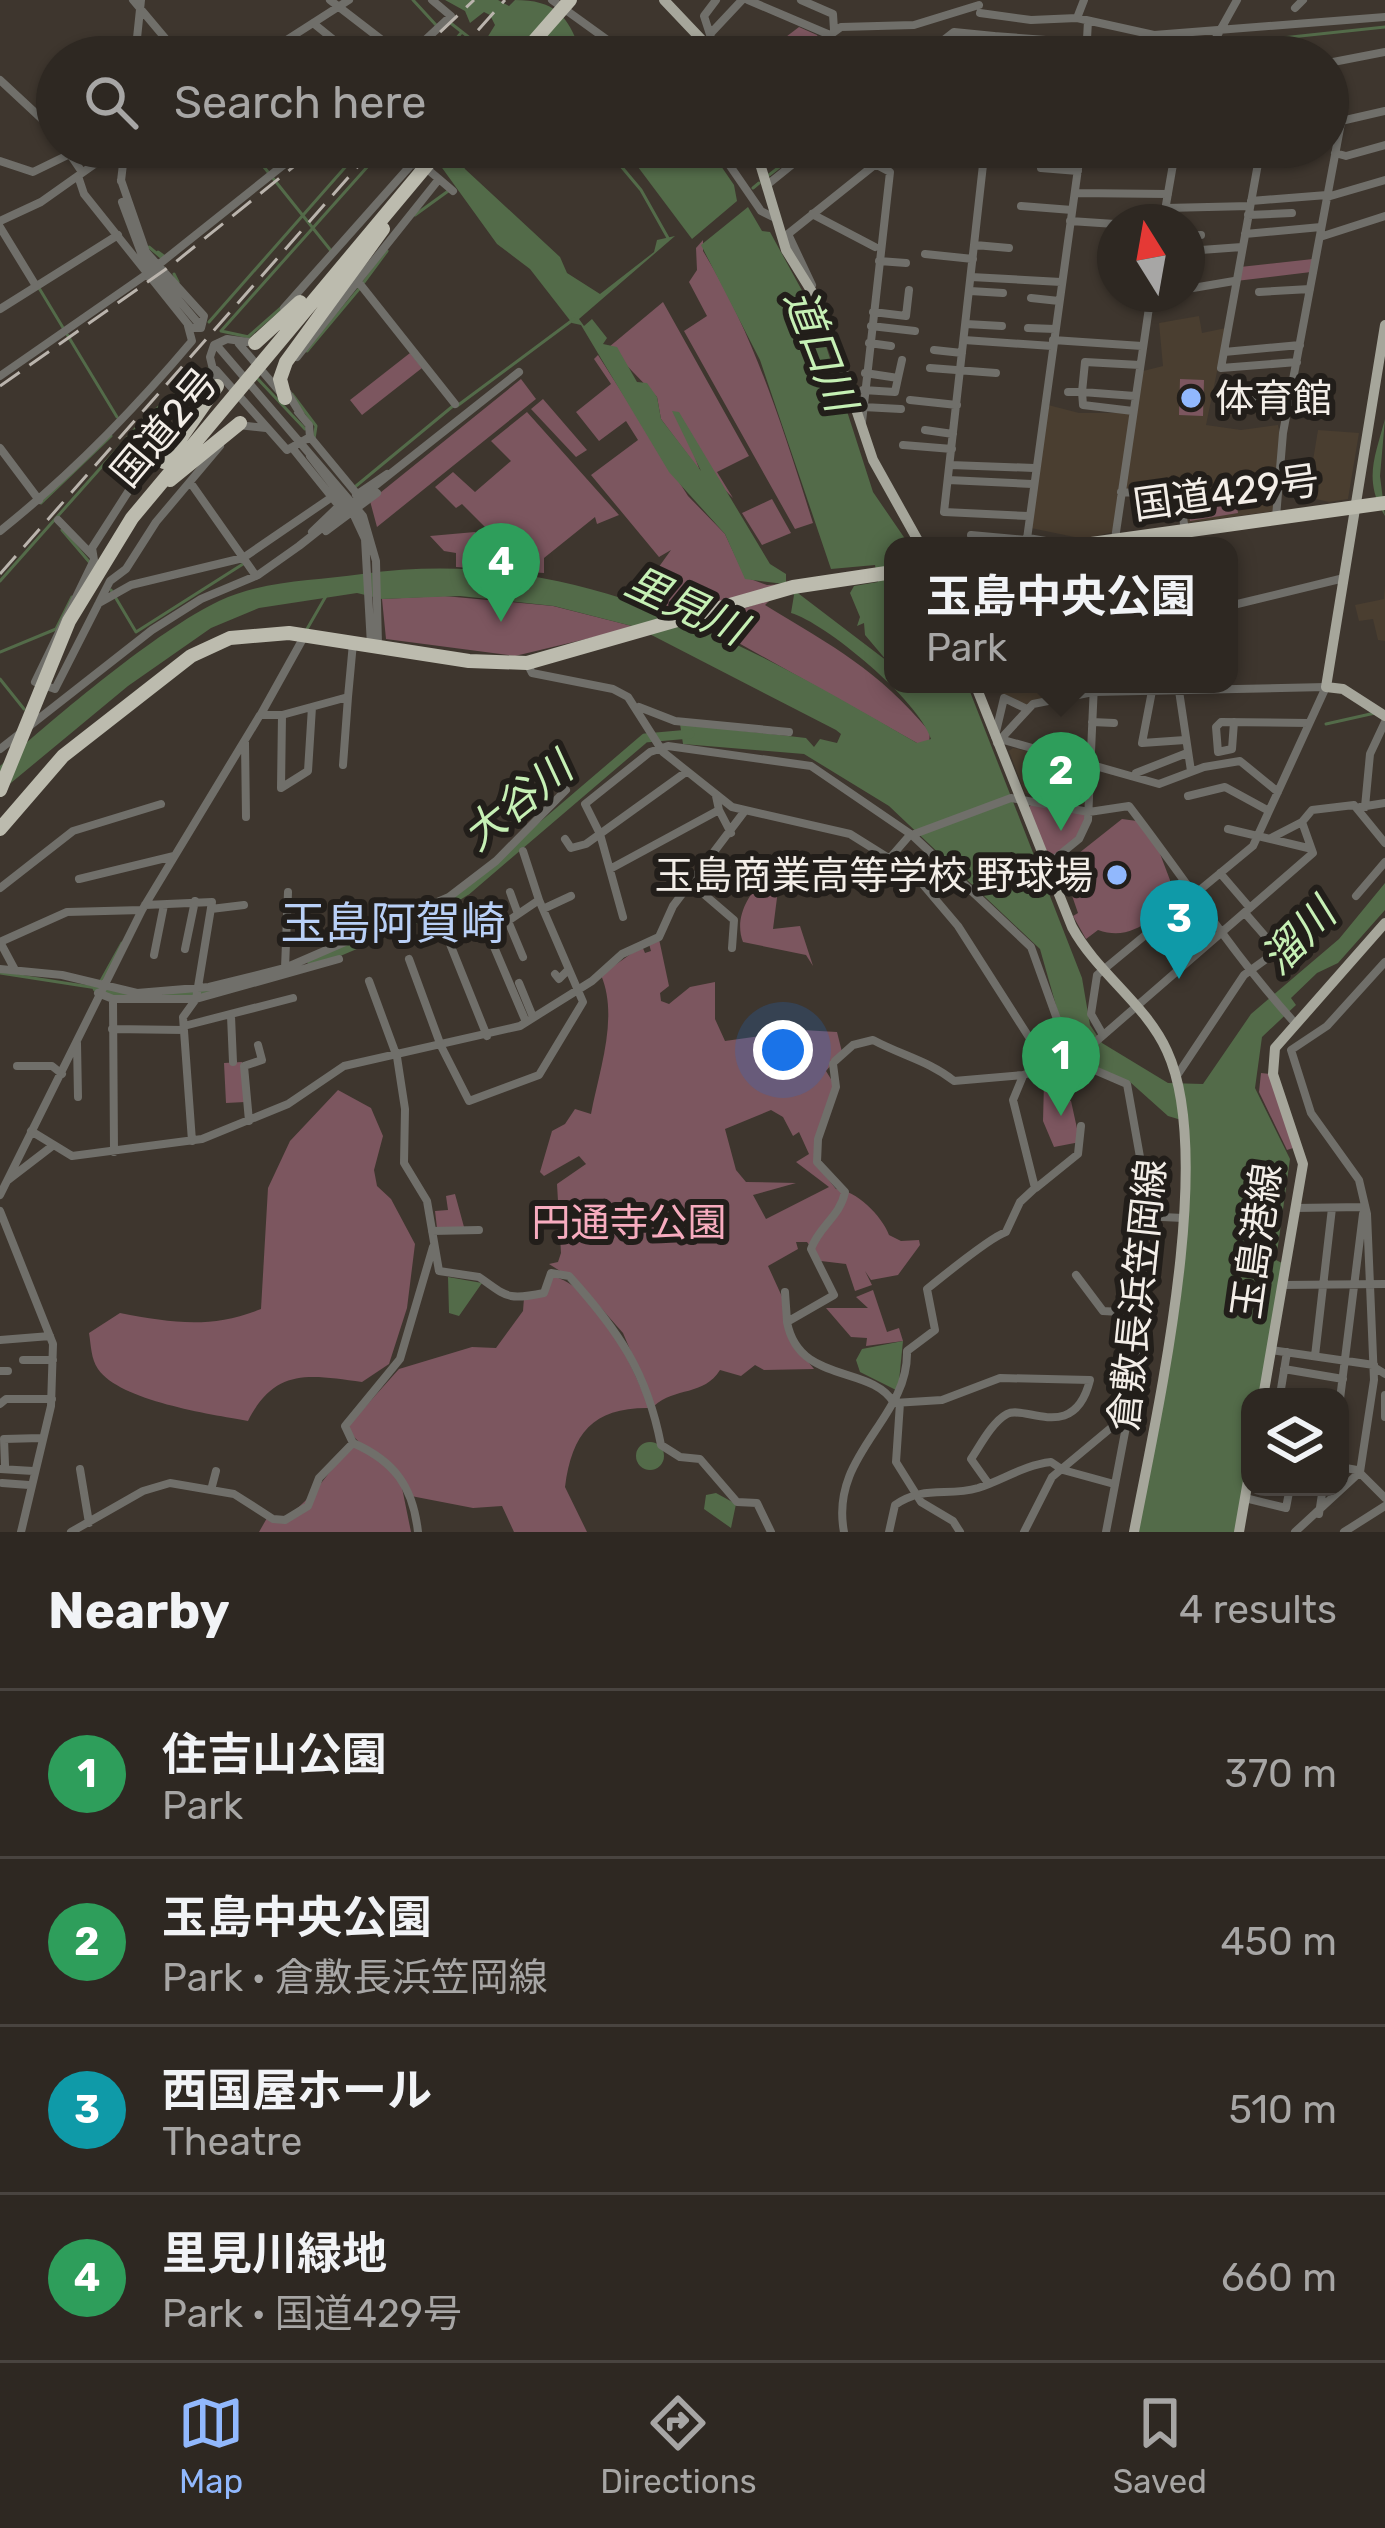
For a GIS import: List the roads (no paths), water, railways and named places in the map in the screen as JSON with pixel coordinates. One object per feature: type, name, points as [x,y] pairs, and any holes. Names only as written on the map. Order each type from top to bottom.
[{"type":"highway","points":[[538,36],[570,0]]},
{"type":"highway","name":"国道2号","points":[[0,790],[95,563],[425,168]]},
{"type":"highway","points":[[286,398],[280,384],[283,368],[371,250],[411,185]]},
{"type":"highway","points":[[255,343],[386,215]]},
{"type":"highway","points":[[95,563],[217,386]]},
{"type":"highway","points":[[132,518],[220,435],[240,423]]},
{"type":"highway","name":"国道429号","points":[[1150,537],[1381,504]]},
{"type":"highway","points":[[0,829],[63,756],[191,656],[245,634],[305,635],[469,661],[527,663],[793,587],[884,573]]},
{"type":"main road","points":[[664,0],[681,8],[701,36]]},
{"type":"main road","points":[[761,168],[786,250],[816,295],[862,428],[892,499],[915,537]]},
{"type":"main road","points":[[1380,714],[1343,689],[1325,687],[1385,325]]},
{"type":"main road","name":"倉敷長浜笠岡線","points":[[979,693],[1016,798],[1072,927],[1167,1049],[1177,1079],[1184,1120],[1183,1218],[1161,1393],[1134,1532]]},
{"type":"main road","points":[[1279,1040],[1385,923]]},
{"type":"main road","name":"玉島港線","points":[[1265,1388],[1303,1164],[1273,1074],[1279,1040]]},
{"type":"main road","points":[[1239,1532],[1244,1498]]},
{"type":"street","points":[[429,36],[447,20],[432,0]]},
{"type":"street","points":[[552,0],[602,36]]},
{"type":"street","points":[[692,25],[716,0]]},
{"type":"street","points":[[711,33],[745,0],[832,32],[914,25],[980,6],[1031,20],[1077,18],[1144,35],[1385,16]]},
{"type":"street","points":[[801,0],[833,14],[832,36]]},
{"type":"street","points":[[1077,18],[1084,0]]},
{"type":"street","points":[[1217,36],[1238,0]]},
{"type":"street","points":[[136,36],[138,3]]},
{"type":"street","points":[[138,3],[164,36]]},
{"type":"street","points":[[292,36],[339,4],[379,36]]},
{"type":"street","points":[[978,33],[980,6]]},
{"type":"street","points":[[704,16],[712,36]]},
{"type":"street","points":[[1087,36],[1088,21]]},
{"type":"street","points":[[313,23],[329,36]]},
{"type":"street","points":[[948,36],[994,36]]},
{"type":"street","points":[[1349,59],[1385,52]]},
{"type":"street","points":[[0,80],[36,114]]},
{"type":"street","points":[[1349,121],[1385,111]]},
{"type":"street","points":[[1349,155],[1385,145]]},
{"type":"street","points":[[0,161],[33,172],[39,168]]},
{"type":"street","points":[[0,531],[71,475],[192,340],[187,323],[84,194],[77,168]]},
{"type":"street","points":[[36,286],[0,224],[89,168]]},
{"type":"street","points":[[122,168],[118,210],[130,248]]},
{"type":"street","points":[[158,265],[281,168]]},
{"type":"street","points":[[217,386],[214,345],[255,343],[409,168]]},
{"type":"street","points":[[421,168],[452,189]]},
{"type":"street","points":[[731,168],[760,211],[775,218]]},
{"type":"street","points":[[766,186],[788,168]]},
{"type":"street","points":[[816,295],[788,236],[869,168]]},
{"type":"street","points":[[862,428],[890,172],[882,168]]},
{"type":"street","points":[[983,168],[944,512],[1028,516]]},
{"type":"street","points":[[1040,168],[1078,172]]},
{"type":"street","points":[[1027,537],[1078,168]]},
{"type":"street","points":[[1167,204],[1172,168]]},
{"type":"street","points":[[1257,168],[1221,368],[1297,362]]},
{"type":"street","points":[[1276,517],[1292,391],[1333,168]]},
{"type":"street","points":[[351,503],[332,497],[302,444],[301,415],[285,386],[286,371],[439,179]]},
{"type":"street","points":[[121,180],[136,235],[205,319],[199,329],[187,323]]},
{"type":"street","points":[[121,180],[124,214],[138,249],[199,324]]},
{"type":"street","points":[[1249,208],[1327,196],[1385,180]]},
{"type":"street","points":[[1075,193],[1168,194]]},
{"type":"street","points":[[1021,206],[1097,220]]},
{"type":"street","points":[[1205,208],[1292,213]]},
{"type":"street","points":[[812,214],[875,248]]},
{"type":"street","points":[[1245,234],[1321,232],[1385,216]]},
{"type":"street","points":[[0,309],[118,235]]},
{"type":"street","points":[[975,245],[1009,248]]},
{"type":"street","points":[[1205,250],[1242,247]]},
{"type":"street","points":[[925,254],[973,259]]},
{"type":"street","points":[[879,261],[906,263]]},
{"type":"street","points":[[0,376],[147,274]]},
{"type":"street","points":[[971,277],[1061,282]]},
{"type":"street","points":[[1205,286],[1234,281]]},
{"type":"street","points":[[359,283],[455,404]]},
{"type":"street","points":[[1259,292],[1310,289]]},
{"type":"street","points":[[873,312],[906,316],[909,290]]},
{"type":"street","points":[[970,291],[1003,293]]},
{"type":"street","points":[[1031,298],[1058,301]]},
{"type":"street","points":[[1116,537],[1149,312]]},
{"type":"street","points":[[966,324],[1002,326]]},
{"type":"street","points":[[871,326],[915,331]]},
{"type":"street","points":[[1028,328],[1054,339]]},
{"type":"street","points":[[964,340],[1054,339],[1142,346]]},
{"type":"street","points":[[236,341],[301,415]]},
{"type":"street","points":[[869,344],[891,346]]},
{"type":"street","points":[[1223,352],[1300,345]]},
{"type":"street","points":[[219,348],[351,503],[374,549],[375,644]]},
{"type":"street","points":[[934,350],[962,353]]},
{"type":"street","points":[[863,390],[895,392],[902,360]]},
{"type":"street","points":[[1133,411],[1083,405],[1085,362],[1140,365]]},
{"type":"street","points":[[215,368],[285,448],[302,444]]},
{"type":"street","points":[[929,368],[996,373]]},
{"type":"street","points":[[0,749],[152,630],[201,599],[256,576],[304,542],[519,372]]},
{"type":"street","points":[[865,373],[898,378]]},
{"type":"street","points":[[1245,389],[1292,391]]},
{"type":"street","points":[[1227,401],[1292,391]]},
{"type":"street","points":[[1068,392],[1135,396]]},
{"type":"street","points":[[910,400],[957,405]]},
{"type":"street","points":[[863,407],[901,409]]},
{"type":"street","points":[[95,563],[35,682],[55,689],[98,603],[240,423],[266,428]]},
{"type":"street","points":[[925,430],[953,434]]},
{"type":"street","points":[[302,444],[351,503]]},
{"type":"street","points":[[903,445],[952,449]]},
{"type":"street","points":[[0,448],[40,500]]},
{"type":"street","points":[[950,465],[1034,468]]},
{"type":"street","points":[[304,542],[362,508],[400,469]]},
{"type":"street","points":[[948,480],[1032,484]]},
{"type":"street","points":[[190,482],[256,576]]},
{"type":"street","points":[[1121,492],[1180,496],[1184,530]]},
{"type":"street","points":[[98,603],[242,560],[332,497]]},
{"type":"street","points":[[58,520],[95,563],[121,573]]},
{"type":"street","points":[[970,535],[989,537]]},
{"type":"street","points":[[1238,604],[1344,578]]},
{"type":"street","points":[[0,1196],[141,908],[305,635]]},
{"type":"street","points":[[343,765],[353,643]]},
{"type":"street","points":[[527,663],[532,673],[613,688],[637,706],[674,721],[789,732]]},
{"type":"street","points":[[1102,1036],[1091,1003],[1101,969],[1220,873],[1254,836],[1325,687],[1238,687]]},
{"type":"street","points":[[997,740],[1027,709],[1078,693]]},
{"type":"street","points":[[1047,865],[1078,839],[1088,812],[1094,693]]},
{"type":"street","points":[[1152,693],[1142,743],[1185,740]]},
{"type":"street","points":[[1180,693],[1192,772]]},
{"type":"street","points":[[260,716],[282,716],[349,698]]},
{"type":"street","points":[[997,740],[1004,698],[1027,709]]},
{"type":"street","points":[[637,706],[658,745],[715,795],[744,812],[841,830],[926,886],[1048,1067]]},
{"type":"street","points":[[282,716],[281,788],[308,771],[312,707]]},
{"type":"street","points":[[1380,714],[1362,807],[1385,843]]},
{"type":"street","points":[[1092,722],[1114,723]]},
{"type":"street","points":[[1234,722],[1311,723]]},
{"type":"street","points":[[245,740],[246,817]]},
{"type":"street","points":[[997,740],[1136,773],[1159,784],[1240,761],[1278,792]]},
{"type":"street","points":[[623,917],[586,801],[658,745],[808,764],[915,834],[1035,952],[1060,1032],[1078,1058],[1129,1086],[1138,1127],[1141,1337],[1106,1532]]},
{"type":"street","points":[[1136,773],[1187,753]]},
{"type":"street","points":[[565,839],[572,849],[600,834],[686,772]]},
{"type":"street","points":[[1188,796],[1225,787],[1269,811]]},
{"type":"street","points":[[0,968],[127,992],[196,994],[285,968],[426,914],[496,861],[566,790]]},
{"type":"street","points":[[715,795],[731,833]]},
{"type":"street","points":[[890,859],[915,834],[1016,798],[1088,812],[1129,806],[1219,936],[1294,1022]]},
{"type":"street","points":[[1270,839],[1302,822],[1316,807],[1385,803]]},
{"type":"street","points":[[0,888],[73,831],[161,804]]},
{"type":"street","points":[[610,869],[719,810]]},
{"type":"street","points":[[32,1131],[68,1156],[191,1141],[296,1099],[331,1071],[487,1036],[529,1020],[592,981],[622,954],[658,937],[674,906],[744,812]]},
{"type":"street","points":[[787,1322],[834,1295],[811,1249],[818,1233],[840,1210],[845,1192],[817,1162],[818,1139],[836,1087],[834,1062],[853,1045],[873,1040],[909,1059],[937,1064],[954,1081],[1023,1075],[1078,1058],[1313,853],[1302,822]]},
{"type":"street","points":[[1228,829],[1310,848]]},
{"type":"street","points":[[409,959],[441,1046],[469,1101],[538,1075],[583,1003],[554,953],[552,932],[523,851]]},
{"type":"street","points":[[80,878],[172,855]]},
{"type":"street","points":[[1356,896],[1385,862]]},
{"type":"street","points":[[1220,873],[1279,952]]},
{"type":"street","points":[[598,892],[614,884]]},
{"type":"street","points":[[692,884],[734,920],[732,948]]},
{"type":"street","points":[[285,968],[288,892]]},
{"type":"street","points":[[510,892],[518,914]]},
{"type":"street","points":[[426,914],[454,935],[483,921],[508,921],[571,896]]},
{"type":"street","points":[[15,970],[0,942],[67,912],[210,899],[196,994],[184,1013],[191,1141]]},
{"type":"street","points":[[185,950],[195,901]]},
{"type":"street","points":[[154,955],[164,904]]},
{"type":"street","points":[[211,910],[244,905]]},
{"type":"street","points":[[532,917],[542,907]]},
{"type":"street","points":[[483,921],[529,1020]]},
{"type":"street","points":[[508,921],[522,942],[523,957]]},
{"type":"street","points":[[539,936],[552,932]]},
{"type":"street","points":[[448,939],[487,1036]]},
{"type":"street","points":[[1177,1079],[1249,971],[1279,952],[1315,940]]},
{"type":"street","points":[[99,986],[113,999],[196,994],[339,959]]},
{"type":"street","points":[[1291,1050],[1327,1026],[1385,962]]},
{"type":"street","points":[[555,974],[559,979],[566,971]]},
{"type":"street","points":[[369,981],[397,1058],[405,1109],[404,1163],[427,1201],[439,1271],[479,1276],[496,1295],[518,1298],[544,1293],[551,1273],[569,1276],[633,1355],[658,1420],[661,1444],[680,1456],[700,1460],[737,1502],[757,1503],[771,1532]]},
{"type":"street","points":[[520,983],[529,1020]]},
{"type":"street","points":[[112,1029],[184,1028],[293,998]]},
{"type":"street","points":[[113,999],[114,1152]]},
{"type":"street","points":[[231,1016],[233,1062]]},
{"type":"street","points":[[1279,1040],[1291,1050],[1311,1113],[1359,1180],[1374,1327],[1374,1366],[1360,1472],[1298,1532]]},
{"type":"street","points":[[76,1042],[78,1096]]},
{"type":"street","points":[[249,1121],[244,1066],[262,1060],[258,1045]]},
{"type":"street","points":[[16,1066],[52,1066],[62,1074]]},
{"type":"street","points":[[1023,1075],[1013,1100],[1035,1188]]},
{"type":"street","points":[[844,1532],[854,1460],[897,1403],[905,1383],[907,1351],[927,1339],[936,1326],[927,1289],[973,1258],[989,1238],[1006,1232],[1016,1208],[1078,1154],[1081,1126]]},
{"type":"street","points":[[7,1181],[51,1147]]},
{"type":"street","points":[[1295,1208],[1364,1207]]},
{"type":"street","points":[[1342,1388],[1364,1207]]},
{"type":"street","points":[[1315,1356],[1332,1208]]},
{"type":"street","points":[[0,1211],[50,1336],[53,1360],[52,1399],[21,1532]]},
{"type":"street","points":[[1142,1216],[1183,1218]]},
{"type":"street","points":[[431,1231],[479,1229]]},
{"type":"street","points":[[418,1532],[400,1473],[386,1459],[353,1443],[346,1433],[348,1417],[380,1389],[400,1359],[433,1245]]},
{"type":"street","points":[[1076,1275],[1103,1312],[1120,1312],[1124,1344],[1141,1337]]},
{"type":"street","points":[[1282,1285],[1385,1284]]},
{"type":"street","points":[[785,1292],[792,1340],[808,1358],[886,1393],[897,1403],[903,1416],[895,1459],[921,1502],[953,1521],[960,1532]]},
{"type":"street","points":[[1374,1327],[1385,1328]]},
{"type":"street","points":[[0,1340],[50,1336]]},
{"type":"street","points":[[1271,1350],[1374,1366],[1385,1374]]},
{"type":"street","points":[[1281,1388],[1288,1352]]},
{"type":"street","points":[[27,1363],[53,1360]]},
{"type":"street","points":[[1284,1369],[1343,1379]]},
{"type":"street","points":[[897,1403],[942,1400],[1000,1378],[1090,1380],[1082,1398],[1060,1416],[1044,1421],[1020,1412],[1003,1417],[971,1459],[988,1483]]},
{"type":"street","points":[[1385,1395],[1385,1417]]},
{"type":"street","points":[[0,1404],[6,1399],[52,1399]]},
{"type":"street","points":[[1024,1532],[1035,1520],[1044,1488],[1124,1417]]},
{"type":"street","points":[[33,1471],[2,1467],[4,1438],[41,1438]]},
{"type":"street","points":[[73,1532],[153,1486],[170,1483],[234,1494],[264,1514],[284,1520],[308,1506],[319,1478],[353,1443]]},
{"type":"street","points":[[889,1532],[895,1505],[917,1492],[958,1491],[1027,1466],[1051,1462],[1114,1484]]},
{"type":"street","points":[[80,1469],[92,1512],[89,1523]]},
{"type":"street","points":[[1344,1532],[1385,1502],[1360,1472],[1349,1469]]},
{"type":"street","points":[[211,1490],[215,1471]]},
{"type":"street","points":[[2,1483],[29,1485]]},
{"type":"street","points":[[1244,1498],[1286,1508],[1288,1496]]},
{"type":"street","points":[[1318,1516],[1321,1496]]},
{"type":"water","points":[[445,0],[498,0],[509,6],[515,0],[540,3],[558,12],[574,36],[488,36],[495,25],[490,15],[484,12],[470,23],[465,11]]},
{"type":"water","points":[[442,168],[464,168],[560,257],[567,273],[600,294],[654,252],[657,240],[675,236],[579,319],[584,326],[592,319],[607,338],[603,344],[617,347],[637,382],[647,383],[657,397],[661,419],[701,471],[672,411],[679,412],[770,564],[786,574],[786,584],[884,659],[884,679],[825,631],[791,613],[794,595],[784,584],[745,579],[725,534],[669,472],[581,325],[572,323],[530,269],[497,244]]},
{"type":"water","points":[[639,168],[722,168],[734,185],[737,201],[692,239]]},
{"type":"water","name":"道口川","points":[[748,207],[762,231],[770,232],[817,318],[873,492],[904,537],[884,537],[884,657],[865,635],[864,623],[857,626],[860,617],[850,593],[854,586],[878,582],[875,565],[831,569],[760,360],[701,245]]},
{"type":"water","points":[[1385,419],[1380,476],[1385,516],[1373,480]]},
{"type":"water","points":[[440,568],[514,573],[585,587],[720,637],[917,743],[931,739],[899,693],[971,693],[1082,978],[1090,1025],[1102,1043],[1168,1083],[1203,1084],[1251,1014],[1339,939],[1385,883],[1385,910],[1338,963],[1317,973],[1291,998],[1296,1005],[1262,1037],[1255,1088],[1290,1159],[1276,1260],[1282,1263],[1261,1388],[1241,1388],[1242,1496],[1236,1532],[1138,1532],[1168,1370],[1188,1122],[1168,1116],[1130,1082],[1083,1061],[1063,1030],[1040,949],[889,806],[804,754],[683,744],[680,724],[806,738],[814,747],[820,739],[837,743],[841,734],[836,730],[636,627],[554,606],[460,596],[382,599],[357,593],[259,608],[211,628],[128,686],[0,792],[0,766],[22,746],[136,654],[219,601],[289,582]]},
{"type":"water","points":[[448,1277],[482,1283],[459,1316],[449,1313]]},
{"type":"water","points":[[903,1341],[898,1391],[860,1372],[856,1360],[862,1349]]},
{"type":"water","points":[[650,1442],[660,1446],[664,1456],[660,1466],[650,1470],[640,1466],[636,1456],[640,1446]]},
{"type":"water","points":[[716,1493],[736,1504],[731,1528],[704,1509],[706,1495]]},
{"type":"waterway","points":[[413,0],[436,25]]},
{"type":"waterway","points":[[448,21],[467,36]]},
{"type":"waterway","points":[[1300,36],[1385,27]]},
{"type":"waterway","points":[[265,168],[332,252]]},
{"type":"waterway","points":[[209,322],[345,168]]},
{"type":"waterway","points":[[249,337],[221,331],[366,168]]},
{"type":"waterway","points":[[623,168],[668,238]]},
{"type":"waterway","points":[[769,175],[778,168]]},
{"type":"waterway","points":[[753,188],[759,183]]},
{"type":"waterway","points":[[415,215],[451,189]]},
{"type":"waterway","points":[[149,247],[161,257]]},
{"type":"waterway","points":[[364,282],[387,251]]},
{"type":"waterway","points":[[158,252],[165,257]]},
{"type":"waterway","points":[[174,274],[178,282]]},
{"type":"waterway","points":[[39,288],[117,417]]},
{"type":"waterway","points":[[307,351],[359,289]]},
{"type":"waterway","points":[[249,336],[282,307]]},
{"type":"waterway","points":[[457,406],[574,319]]},
{"type":"waterway","points":[[0,581],[145,418],[208,369]]},
{"type":"waterway","points":[[256,377],[305,429]]},
{"type":"waterway","points":[[292,394],[316,426],[314,439]]},
{"type":"waterway","points":[[356,486],[453,406]]},
{"type":"waterway","points":[[145,420],[161,444]]},
{"type":"waterway","points":[[41,503],[111,436]]},
{"type":"waterway","points":[[62,530],[91,564]]},
{"type":"waterway","points":[[111,590],[136,632],[243,564]]},
{"type":"waterway","points":[[307,629],[326,596]]},
{"type":"waterway","points":[[0,652],[56,629],[72,597]]},
{"type":"waterway","points":[[0,679],[24,709]]},
{"type":"waterway","points":[[1326,724],[1375,713]]},
{"type":"waterway","name":"大谷川","points":[[312,963],[430,913],[466,891],[645,738],[690,734]]},
{"type":"waterway","points":[[0,973],[97,988],[122,943]]},
{"type":"waterway","name":"大谷川","points":[[97,988],[126,996]]},
{"type":"waterway","name":"大谷川","points":[[167,996],[215,991]]},
{"type":"railway","points":[[436,36],[474,0]]},
{"type":"railway","points":[[473,36],[505,0]]},
{"type":"railway","points":[[0,386],[173,264],[292,168]]},
{"type":"railway","points":[[0,574],[357,168]]},
{"type":"place","name":"体育館","points":[[1191,398]]},
{"type":"place","name":"里見川緑地","points":[[501,622]]},
{"type":"place","name":"玉島中央公園","points":[[1061,831]]},
{"type":"place","name":"玉島商業高等学校 野球場","points":[[1117,875]]},
{"type":"place","name":"西国屋ホール","points":[[1179,979]]},
{"type":"place","name":"住吉山公園","points":[[1061,1116]]},
{"type":"district","name":"玉島阿賀崎","points":[[393,923]]},
{"type":"water label","name":"里見川","points":[[686,605]]},
{"type":"water label","name":"溜川","points":[[1298,936]]},
{"type":"park label","name":"円通寺公園","points":[[629,1222]]}]
